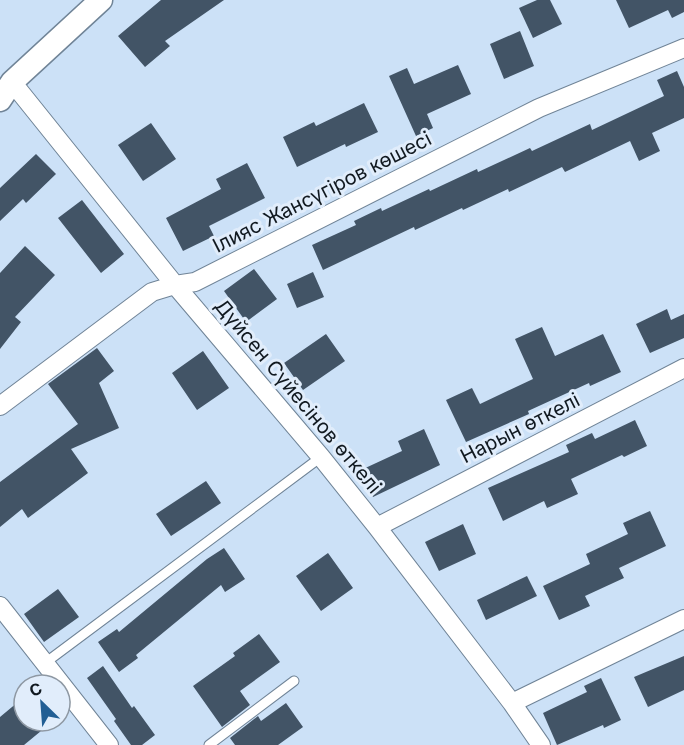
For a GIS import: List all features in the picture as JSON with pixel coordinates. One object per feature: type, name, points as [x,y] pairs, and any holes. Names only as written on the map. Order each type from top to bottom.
[{"type":"street","points":[[6,91],[101,0]]},
{"type":"street","name":"Ілияс Жансүгіров көшесі","points":[[0,406],[152,292],[195,282],[539,108],[684,48]]},
{"type":"street","name":"Дүйсен Сүйесінов өткелі","points":[[6,91],[321,457],[377,527],[542,745]]},
{"type":"street","name":"Нарын өткелі","points":[[377,527],[684,368]]},
{"type":"street","points":[[0,606],[109,745]]},
{"type":"street","points":[[512,703],[684,619]]},
{"type":"lane","points":[[45,663],[321,457]]},
{"type":"lane","points":[[209,745],[294,681]]},
{"type":"building","points":[[161,0],[224,0],[165,41],[170,46],[145,67],[118,36]]},
{"type":"building","points":[[537,0],[550,0],[562,24],[533,38],[519,8]]},
{"type":"building","points":[[616,0],[684,0],[684,12],[672,18],[668,10],[629,28]]},
{"type":"building","points":[[520,31],[534,66],[504,79],[490,44]]},
{"type":"building","points":[[458,65],[471,94],[427,114],[433,128],[416,136],[389,76],[407,68],[414,84]]},
{"type":"building","points":[[677,71],[684,87],[684,118],[652,133],[660,151],[639,161],[630,141],[565,172],[562,167],[509,192],[508,189],[415,230],[414,227],[323,270],[312,245],[356,225],[354,221],[429,189],[430,191],[477,169],[478,172],[530,148],[532,151],[590,124],[592,130],[664,96],[657,80]]},
{"type":"building","points":[[364,103],[378,132],[346,147],[345,144],[297,167],[283,137],[314,122],[316,126]]},
{"type":"building","points":[[151,123],[176,159],[143,181],[118,145]]},
{"type":"building","points":[[36,154],[56,174],[26,203],[23,199],[0,221],[0,188]]},
{"type":"building","points":[[247,163],[265,198],[209,226],[214,236],[183,251],[166,218],[221,189],[216,179]]},
{"type":"building","points":[[82,200],[124,254],[101,273],[58,218]]},
{"type":"building","points":[[25,246],[55,275],[15,317],[21,322],[0,349],[0,273]]},
{"type":"building","points":[[254,269],[277,299],[246,322],[224,291]]},
{"type":"building","points":[[313,272],[324,297],[297,308],[287,284]]},
{"type":"building","points":[[667,309],[671,320],[684,314],[684,338],[650,353],[636,324]]},
{"type":"building","points":[[542,327],[555,356],[603,334],[621,372],[590,386],[589,383],[528,411],[529,414],[466,442],[446,400],[472,388],[480,404],[533,379],[515,339]]},
{"type":"building","points":[[326,334],[345,361],[303,390],[284,363]]},
{"type":"building","points":[[97,348],[114,371],[99,383],[119,428],[71,449],[88,473],[28,518],[22,509],[0,527],[0,482],[78,424],[48,384]]},
{"type":"building","points":[[203,351],[229,388],[197,410],[172,373]]},
{"type":"building","points":[[635,420],[647,446],[571,479],[578,494],[547,508],[544,501],[503,521],[488,488],[569,452],[566,445],[592,433],[595,439]]},
{"type":"building","points":[[424,429],[440,465],[373,497],[361,470],[402,451],[398,441]]},
{"type":"building","points":[[206,481],[221,503],[171,536],[156,514]]},
{"type":"building","points":[[650,511],[666,546],[619,568],[624,578],[585,596],[590,606],[559,620],[543,586],[590,564],[586,554],[628,534],[623,523]]},
{"type":"building","points":[[463,524],[476,554],[439,571],[425,542]]},
{"type":"building","points":[[224,548],[245,579],[225,592],[221,585],[136,655],[138,658],[119,672],[98,642],[117,629],[119,632],[207,559]]},
{"type":"building","points":[[328,553],[353,588],[321,611],[296,576]]},
{"type":"building","points":[[527,576],[537,596],[486,620],[477,600]]},
{"type":"building","points":[[58,589],[79,617],[44,642],[24,614]]},
{"type":"building","points":[[259,634],[280,662],[240,691],[250,705],[222,727],[193,686],[235,656],[233,653]]},
{"type":"building","points":[[684,656],[684,690],[648,707],[634,677]]},
{"type":"building","points":[[103,666],[132,708],[134,706],[155,735],[142,745],[131,745],[87,678]]},
{"type":"building","points":[[601,678],[621,720],[604,728],[603,725],[557,745],[543,713],[587,692],[584,686]]},
{"type":"building","points":[[286,703],[303,727],[278,745],[235,745],[230,738],[258,716],[261,721]]},
{"type":"building","points":[[12,707],[12,733],[39,733],[24,745],[0,745],[0,717]]}]
